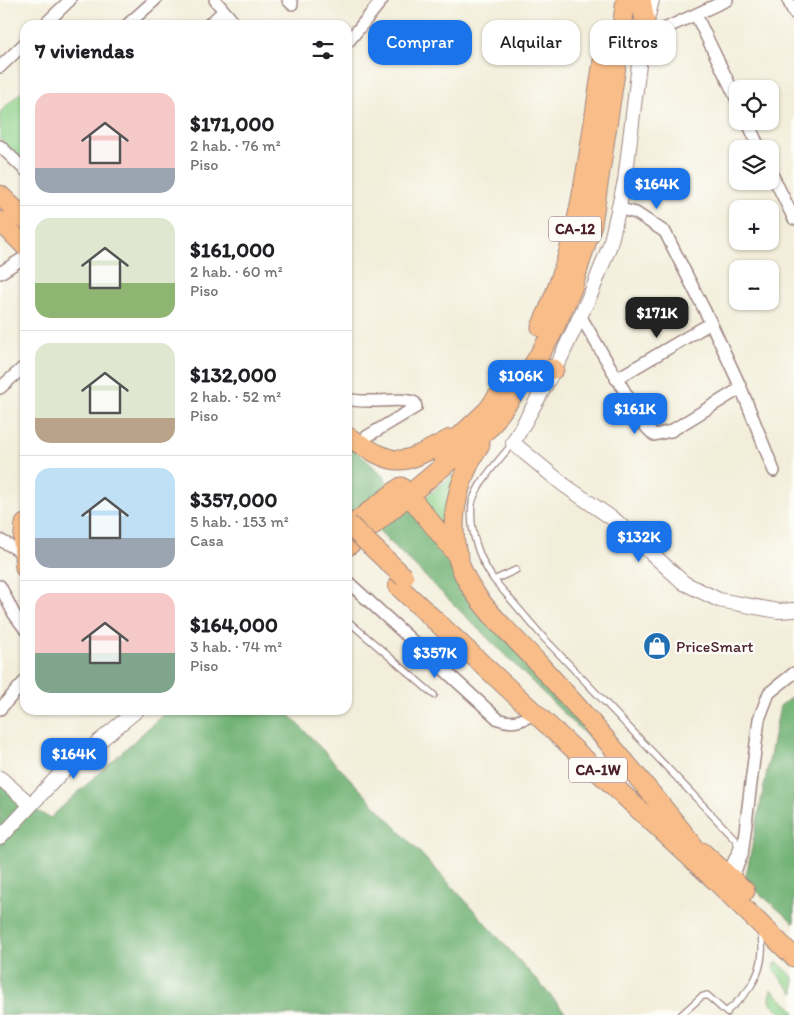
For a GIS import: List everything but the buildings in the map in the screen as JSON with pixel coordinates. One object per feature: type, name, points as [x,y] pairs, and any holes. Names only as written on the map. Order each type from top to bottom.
[{"type":"highway","name":"CA-12","points":[[352,542],[488,410],[539,331],[549,311],[568,255],[581,206],[614,0]]},
{"type":"highway","name":"CA-12","points":[[352,524],[399,496],[490,427],[526,376],[563,309],[592,224],[622,12],[626,0]]},
{"type":"highway","points":[[641,0],[645,20]]},
{"type":"highway","points":[[0,194],[20,213]]},
{"type":"highway","points":[[0,211],[20,229]]},
{"type":"highway","points":[[0,221],[20,241]]},
{"type":"highway","points":[[526,376],[535,383],[547,370],[554,369]]},
{"type":"highway","points":[[490,427],[470,459],[459,483],[455,522],[462,570],[484,604],[644,783],[692,844]]},
{"type":"highway","points":[[352,440],[388,459],[400,462],[420,456],[466,430]]},
{"type":"highway","points":[[352,440],[387,466],[394,474],[399,496],[419,507],[459,557]]},
{"type":"highway","name":"CA-1W","points":[[352,530],[401,582],[536,713],[761,922],[794,957]]},
{"type":"highway","name":"CA-1W","points":[[352,542],[401,582],[692,844],[729,875],[794,938]]},
{"type":"street","points":[[49,20],[70,0]]},
{"type":"street","points":[[133,20],[155,0]]},
{"type":"street","points":[[215,0],[232,20]]},
{"type":"street","points":[[352,37],[382,0]]},
{"type":"street","points":[[645,20],[652,0]]},
{"type":"street","points":[[676,24],[727,0]]},
{"type":"street","points":[[214,20],[224,11]]},
{"type":"street","points":[[696,15],[729,83]]},
{"type":"street","points":[[0,67],[20,48]]},
{"type":"street","points":[[639,65],[625,181],[617,208],[610,245],[581,317],[513,443],[564,485],[616,521],[684,583],[719,600],[778,611],[794,610]]},
{"type":"street","points":[[0,146],[20,165]]},
{"type":"street","points":[[779,188],[794,219]]},
{"type":"street","points":[[617,208],[636,213],[664,232],[711,323],[741,388],[774,471]]},
{"type":"street","points":[[0,273],[20,260]]},
{"type":"street","points":[[581,317],[645,426],[654,435],[671,431],[741,388]]},
{"type":"street","points":[[616,378],[711,323]]},
{"type":"street","points":[[0,388],[20,370]]},
{"type":"street","points":[[352,400],[369,402],[406,399],[415,403],[416,407],[366,437],[352,440]]},
{"type":"street","points":[[0,540],[20,557]]},
{"type":"street","points":[[0,586],[20,622]]},
{"type":"street","points":[[352,586],[498,719],[508,723],[518,722],[536,713]]},
{"type":"street","points":[[729,875],[742,855],[759,719],[769,693],[794,673]]},
{"type":"street","points":[[0,709],[20,687]]},
{"type":"street","points":[[0,838],[60,773],[131,715]]},
{"type":"street","points":[[0,778],[30,804]]},
{"type":"lane","points":[[513,443],[483,482],[472,503],[474,536],[480,559],[494,580],[543,637],[735,839],[738,846],[729,875]]},
{"type":"lane","points":[[494,580],[516,570]]},
{"type":"lane","points":[[352,624],[434,695]]},
{"type":"lane","points":[[681,1015],[707,994],[727,1014],[747,993],[757,976],[762,954],[761,922]]},
{"type":"green space","points":[[20,93],[20,160],[0,139],[0,112]]},
{"type":"green space","points":[[352,448],[384,476],[389,487],[352,515]]},
{"type":"green space","points":[[460,469],[446,532],[422,500]]},
{"type":"green space","points":[[407,504],[440,548],[459,584],[541,676],[596,745],[377,529]]},
{"type":"green space","points":[[794,695],[794,923],[745,881],[780,706]]},
{"type":"green space","points":[[163,715],[290,715],[462,897],[568,1015],[0,1015],[0,782],[14,798],[50,818]]},
{"type":"green space","points":[[778,962],[794,978],[794,994],[774,971],[775,964]]},
{"type":"green space","points":[[771,989],[794,1010],[794,1015],[783,1015],[770,1002]]},
{"type":"place","name":"PriceSmart","points":[[657,646]]}]
